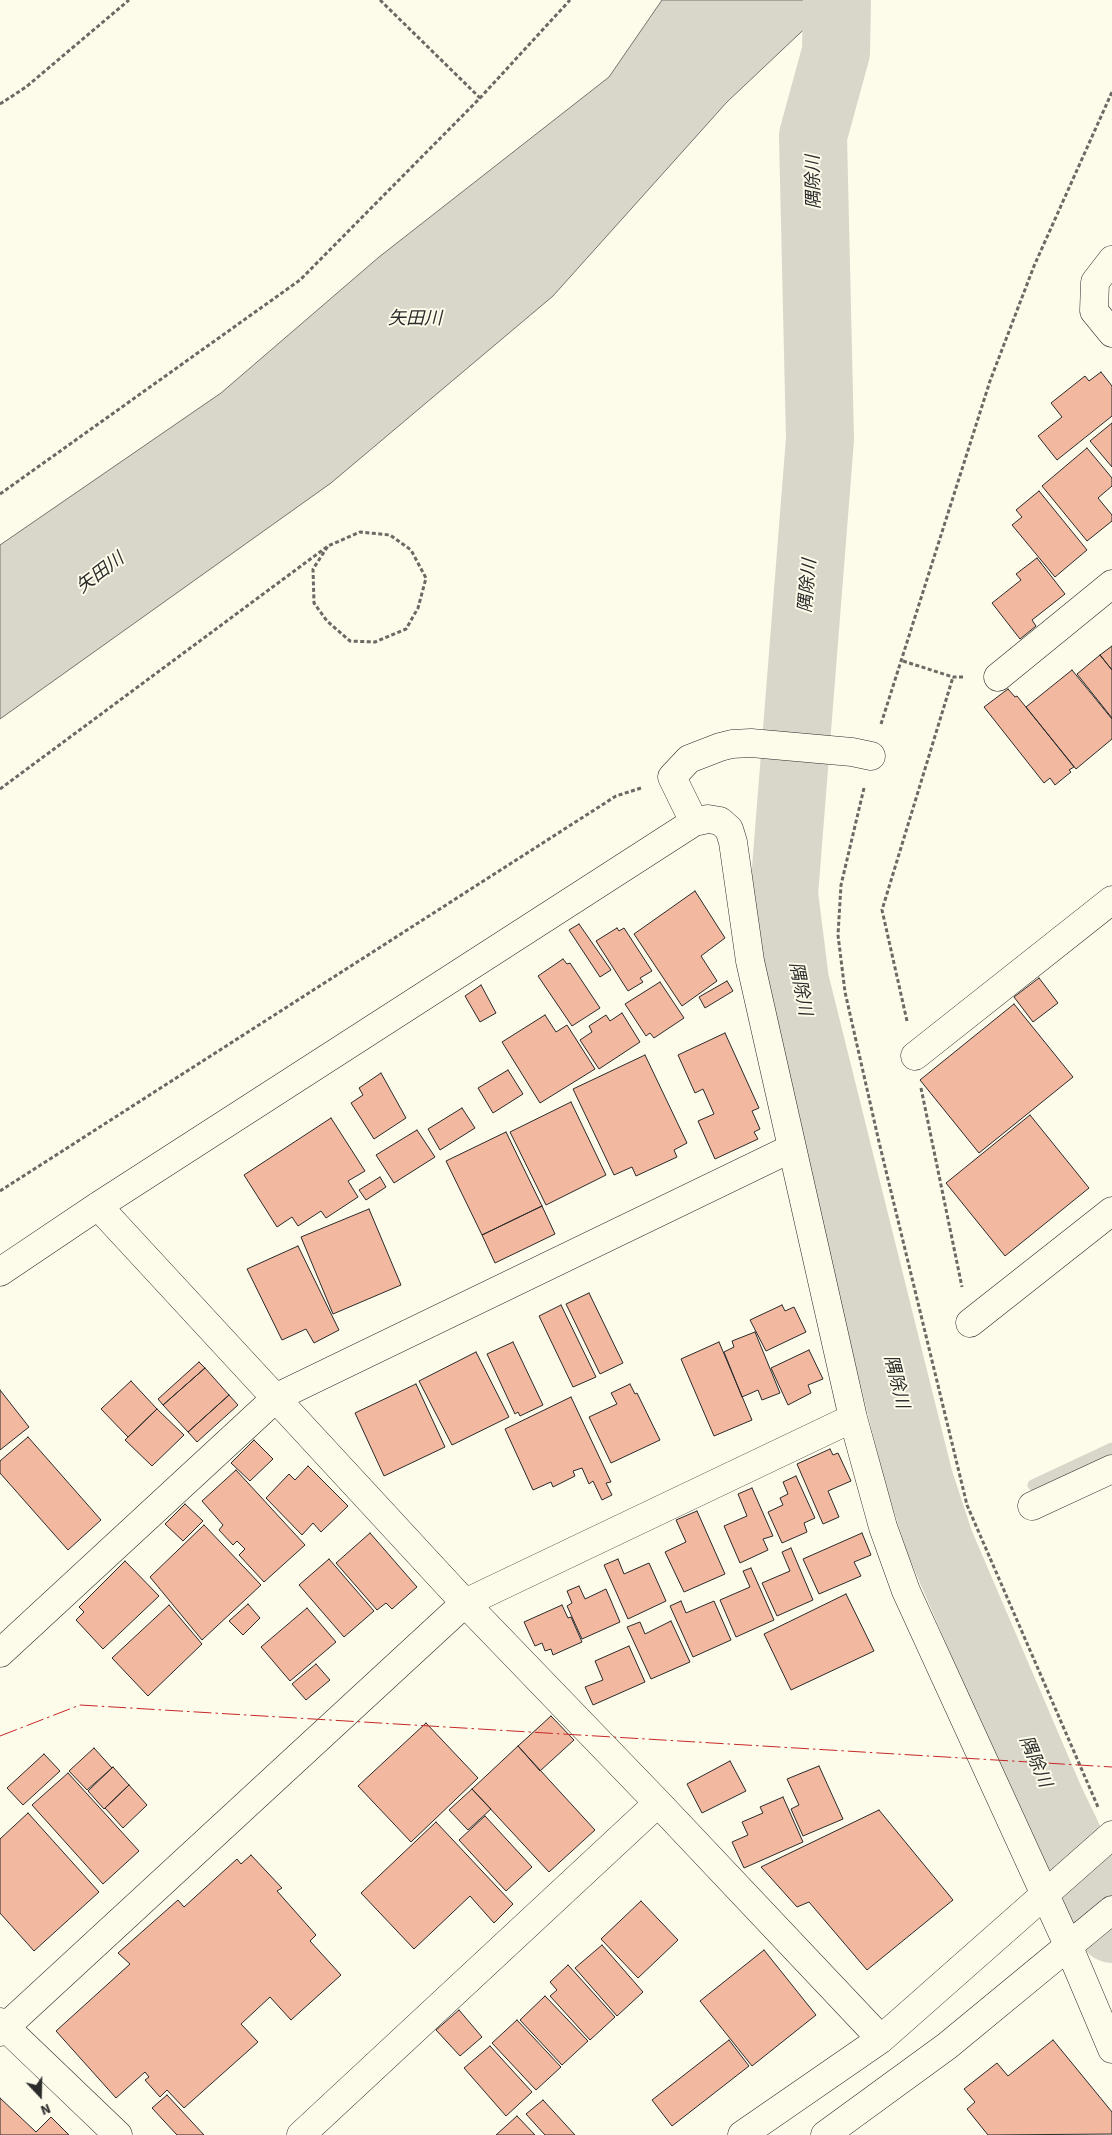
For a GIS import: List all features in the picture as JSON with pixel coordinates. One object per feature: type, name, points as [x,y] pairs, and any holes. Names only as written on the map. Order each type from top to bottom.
[{"type":"street","points":[[1112,260],[1095,282],[1094,311],[1112,333]]},
{"type":"street","points":[[998,677],[1112,584]]},
{"type":"street","points":[[694,822],[672,777],[689,759],[732,744],[751,743],[862,754]]},
{"type":"street","points":[[0,1272],[98,1206],[694,822],[708,819],[720,821],[729,830],[733,842],[750,961],[853,1418],[883,1528],[906,1591],[1068,1945],[1112,2049]]},
{"type":"street","points":[[915,1056],[1112,900]]},
{"type":"street","points":[[0,1653],[277,1397],[792,1148]]},
{"type":"street","points":[[98,1206],[277,1397],[465,1603],[658,1803],[880,2039]]},
{"type":"street","points":[[970,1323],[1112,1211]]},
{"type":"street","points":[[118,2135],[2,2027],[465,1603],[853,1418]]},
{"type":"street","points":[[1032,1506],[1112,1469]]},
{"type":"street","points":[[301,2135],[658,1803]]},
{"type":"street","points":[[742,2135],[880,2039],[1111,1835]]},
{"type":"street","points":[[825,2135],[947,2046],[1112,1910]]},
{"type":"path","points":[[0,104],[26,87],[129,0]]},
{"type":"path","points":[[380,0],[480,98]]},
{"type":"path","points":[[0,494],[300,280],[480,98],[570,0]]},
{"type":"path","points":[[1099,1810],[967,1505],[845,992],[838,935],[841,885],[862,754],[903,661],[990,382],[1034,266],[1112,92]]},
{"type":"path","points":[[0,789],[328,546],[360,532],[390,535],[412,550],[426,578],[418,608],[406,629],[375,642],[350,641],[327,621],[314,603],[313,569],[328,546]]},
{"type":"path","points":[[903,661],[953,677],[882,910],[915,1056],[970,1323]]},
{"type":"path","points":[[0,1191],[616,796],[672,777]]},
{"type":"water","name":"矢田川","points":[[662,0],[835,0],[727,102],[553,296],[331,483],[0,719],[0,545],[221,393],[379,257],[609,77]]},
{"type":"building","points":[[1101,372],[1112,386],[1112,416],[1057,460],[1038,436],[1062,417],[1051,403],[1085,376],[1089,381]]},
{"type":"building","points":[[1112,423],[1112,467],[1090,441]]},
{"type":"building","points":[[1087,448],[1112,478],[1112,486],[1098,498],[1112,515],[1112,521],[1087,541],[1042,486]]},
{"type":"building","points":[[1039,491],[1087,550],[1055,577],[1012,525],[1022,517],[1016,510]]},
{"type":"building","points":[[1037,558],[1065,594],[1032,620],[1036,626],[1020,639],[992,603],[1021,580],[1016,574]]},
{"type":"building","points":[[1112,646],[1112,670],[1100,655]]},
{"type":"building","points":[[1100,655],[1112,670],[1112,718],[1077,674]]},
{"type":"building","points":[[1072,670],[1112,719],[1112,739],[1076,769],[1026,707]]},
{"type":"building","points":[[1008,689],[1015,697],[1017,696],[1074,767],[1069,770],[1071,772],[1055,785],[1050,778],[1044,783],[984,707]]},
{"type":"building","points":[[695,891],[725,938],[701,956],[717,981],[682,1006],[634,934]]},
{"type":"building","points":[[579,924],[611,970],[600,977],[569,930]]},
{"type":"building","points":[[617,928],[619,931],[624,928],[652,971],[640,978],[643,982],[628,991],[596,941]]},
{"type":"building","points":[[563,959],[567,964],[570,963],[600,1008],[572,1026],[538,976]]},
{"type":"building","points":[[1039,978],[1058,1003],[1033,1022],[1014,997]]},
{"type":"building","points":[[727,981],[733,991],[705,1008],[699,997]]},
{"type":"building","points":[[660,982],[684,1018],[654,1038],[650,1033],[646,1036],[625,1004]]},
{"type":"building","points":[[481,985],[496,1013],[480,1022],[465,996]]},
{"type":"building","points":[[1014,1004],[1073,1077],[979,1153],[920,1080]]},
{"type":"building","points":[[622,1013],[640,1042],[599,1069],[580,1040],[592,1032],[589,1026],[606,1015],[610,1021]]},
{"type":"building","points":[[545,1015],[556,1032],[567,1025],[595,1069],[540,1103],[502,1042]]},
{"type":"building","points":[[725,1033],[759,1108],[752,1111],[760,1129],[754,1132],[758,1139],[715,1159],[698,1121],[714,1114],[703,1089],[695,1093],[678,1055]]},
{"type":"building","points":[[645,1055],[687,1143],[674,1150],[677,1157],[636,1176],[632,1167],[614,1175],[573,1089]]},
{"type":"building","points":[[508,1070],[523,1094],[493,1113],[478,1088]]},
{"type":"building","points":[[381,1073],[406,1118],[374,1139],[351,1103],[363,1095],[359,1088]]},
{"type":"building","points":[[571,1102],[606,1175],[546,1205],[510,1132]]},
{"type":"building","points":[[462,1108],[475,1128],[440,1150],[428,1129]]},
{"type":"building","points":[[1030,1115],[1089,1188],[1005,1256],[946,1183]]},
{"type":"building","points":[[331,1118],[365,1171],[348,1181],[358,1197],[326,1218],[321,1211],[298,1226],[292,1217],[277,1227],[244,1175]]},
{"type":"building","points":[[417,1130],[435,1157],[394,1183],[376,1155]]},
{"type":"building","points":[[506,1132],[542,1206],[482,1235],[446,1161]]},
{"type":"building","points":[[380,1177],[386,1187],[366,1200],[359,1190]]},
{"type":"building","points":[[542,1206],[555,1234],[495,1263],[482,1235]]},
{"type":"building","points":[[369,1209],[401,1285],[333,1314],[301,1237]]},
{"type":"building","points":[[298,1246],[339,1330],[314,1343],[306,1329],[282,1340],[247,1269]]},
{"type":"building","points":[[589,1293],[623,1363],[600,1374],[566,1304]]},
{"type":"building","points":[[561,1305],[596,1377],[573,1387],[539,1316]]},
{"type":"building","points":[[782,1305],[785,1311],[794,1307],[806,1332],[766,1351],[750,1320]]},
{"type":"building","points":[[755,1332],[780,1393],[762,1400],[758,1390],[742,1397],[724,1352],[734,1347],[732,1341]]},
{"type":"building","points":[[513,1342],[543,1405],[520,1416],[518,1412],[515,1414],[487,1354]]},
{"type":"building","points":[[719,1342],[752,1420],[714,1436],[681,1359]]},
{"type":"building","points":[[809,1350],[823,1379],[808,1385],[811,1393],[788,1405],[771,1368]]},
{"type":"building","points":[[476,1352],[509,1417],[452,1445],[419,1381]]},
{"type":"building","points":[[199,1362],[205,1368],[163,1405],[158,1399]]},
{"type":"building","points":[[205,1368],[229,1395],[188,1432],[163,1405]]},
{"type":"building","points":[[131,1381],[157,1409],[128,1437],[101,1409]]},
{"type":"building","points":[[416,1384],[445,1447],[384,1476],[355,1413]]},
{"type":"building","points":[[630,1384],[635,1394],[637,1393],[660,1440],[611,1463],[589,1417],[617,1404],[611,1393]]},
{"type":"building","points":[[0,1390],[29,1427],[0,1450]]},
{"type":"building","points":[[229,1395],[238,1405],[197,1442],[188,1432]]},
{"type":"building","points":[[571,1397],[611,1482],[606,1483],[612,1495],[602,1500],[593,1481],[589,1484],[582,1468],[573,1471],[575,1476],[553,1487],[551,1482],[533,1490],[505,1429]]},
{"type":"building","points":[[157,1409],[184,1435],[152,1466],[125,1440]]},
{"type":"building","points":[[28,1437],[101,1520],[68,1550],[0,1473],[0,1461]]},
{"type":"building","points":[[254,1440],[273,1459],[250,1481],[231,1463]]},
{"type":"building","points":[[830,1449],[833,1455],[838,1453],[851,1481],[828,1491],[839,1517],[823,1524],[797,1464]]},
{"type":"building","points":[[308,1466],[348,1506],[321,1532],[313,1523],[302,1535],[266,1498],[289,1474],[295,1480]]},
{"type":"building","points":[[236,1470],[305,1545],[264,1582],[239,1555],[245,1549],[237,1541],[233,1545],[219,1530],[223,1525],[202,1501]]},
{"type":"building","points":[[796,1476],[815,1518],[804,1523],[807,1532],[782,1543],[768,1512],[783,1505],[780,1498],[788,1494],[783,1482]]},
{"type":"building","points":[[752,1488],[773,1536],[763,1539],[768,1550],[740,1563],[724,1526],[747,1516],[738,1494]]},
{"type":"building","points":[[185,1504],[203,1521],[183,1541],[165,1524]]},
{"type":"building","points":[[697,1511],[725,1574],[684,1592],[665,1552],[686,1542],[676,1520]]},
{"type":"building","points":[[204,1525],[261,1585],[202,1640],[150,1577]]},
{"type":"building","points":[[370,1533],[417,1587],[392,1609],[386,1603],[377,1610],[336,1563]]},
{"type":"building","points":[[862,1533],[871,1555],[854,1562],[861,1576],[819,1594],[803,1559]]},
{"type":"building","points":[[791,1548],[813,1600],[777,1616],[762,1583],[790,1571],[782,1552]]},
{"type":"building","points":[[329,1559],[374,1611],[344,1637],[299,1585]]},
{"type":"building","points":[[618,1559],[624,1574],[649,1563],[666,1601],[628,1619],[604,1565]]},
{"type":"building","points":[[125,1561],[159,1596],[103,1649],[76,1620],[84,1612],[79,1607]]},
{"type":"building","points":[[751,1568],[774,1620],[736,1637],[720,1600],[750,1587],[743,1571]]},
{"type":"building","points":[[579,1586],[585,1599],[606,1589],[620,1622],[582,1639],[567,1606],[572,1603],[567,1591]]},
{"type":"building","points":[[846,1594],[874,1651],[791,1690],[764,1634]]},
{"type":"building","points":[[681,1601],[686,1613],[714,1601],[731,1640],[693,1657],[670,1606]]},
{"type":"building","points":[[248,1604],[260,1618],[243,1635],[229,1621]]},
{"type":"building","points":[[169,1605],[202,1644],[148,1696],[112,1658]]},
{"type":"building","points":[[562,1605],[568,1618],[571,1617],[582,1642],[553,1655],[551,1649],[545,1651],[542,1643],[535,1646],[524,1622]]},
{"type":"building","points":[[307,1608],[336,1642],[290,1681],[261,1647]]},
{"type":"building","points":[[671,1621],[690,1662],[651,1679],[627,1627],[640,1622],[645,1634]]},
{"type":"building","points":[[629,1646],[645,1682],[593,1705],[585,1687],[603,1680],[595,1661]]},
{"type":"building","points":[[316,1664],[330,1680],[306,1700],[292,1684]]},
{"type":"building","points":[[551,1716],[574,1740],[540,1771],[518,1746]]},
{"type":"building","points":[[426,1723],[478,1778],[411,1842],[358,1786]]},
{"type":"building","points":[[518,1746],[595,1830],[549,1872],[472,1789]]},
{"type":"building","points":[[94,1748],[112,1768],[87,1790],[69,1771]]},
{"type":"building","points":[[44,1754],[60,1771],[23,1805],[7,1788]]},
{"type":"building","points":[[730,1761],[746,1791],[702,1813],[687,1784]]},
{"type":"building","points":[[819,1766],[843,1819],[803,1836],[791,1809],[799,1805],[787,1779]]},
{"type":"building","points":[[113,1767],[129,1785],[104,1809],[88,1791]]},
{"type":"building","points":[[68,1773],[139,1851],[103,1884],[32,1805]]},
{"type":"building","points":[[129,1785],[147,1805],[123,1828],[105,1808]]},
{"type":"building","points":[[472,1789],[491,1809],[468,1830],[449,1810]]},
{"type":"building","points":[[783,1797],[803,1842],[744,1868],[732,1842],[748,1835],[742,1822],[763,1813],[760,1807]]},
{"type":"building","points":[[879,1810],[953,1900],[867,1970],[809,1902],[797,1907],[761,1867]]},
{"type":"building","points":[[28,1813],[99,1892],[34,1951],[0,1913],[0,1839]]},
{"type":"building","points":[[485,1816],[532,1867],[506,1891],[459,1840]]},
{"type":"building","points":[[436,1822],[513,1904],[494,1923],[470,1896],[414,1949],[361,1893]]},
{"type":"building","points":[[251,1855],[282,1888],[277,1891],[316,1935],[310,1941],[341,1975],[291,2020],[270,1997],[241,2024],[258,2042],[184,2108],[167,2090],[160,2097],[145,2080],[149,2077],[145,2072],[116,2098],[56,2031],[130,1964],[118,1953],[178,1900],[184,1907],[237,1859],[241,1864]]},
{"type":"building","points":[[641,1901],[678,1940],[638,1978],[601,1939]]},
{"type":"building","points":[[602,1945],[643,1992],[617,2016],[575,1968]]},
{"type":"building","points":[[764,1950],[816,2015],[752,2066],[700,2001]]},
{"type":"building","points":[[568,1965],[615,2017],[590,2040],[550,1996],[557,1990],[550,1982]]},
{"type":"building","points":[[545,1996],[588,2041],[562,2065],[520,2020]]},
{"type":"building","points":[[459,2010],[482,2037],[460,2056],[436,2030]]},
{"type":"building","points":[[517,2020],[561,2067],[536,2090],[492,2043]]},
{"type":"building","points":[[729,2040],[749,2066],[672,2126],[652,2100]]},
{"type":"building","points":[[1053,2040],[1112,2112],[1112,2134],[988,2135],[967,2109],[975,2102],[964,2089],[997,2063],[1008,2076]]},
{"type":"building","points":[[490,2046],[532,2092],[506,2116],[464,2068]]},
{"type":"building","points":[[167,2095],[204,2135],[177,2135],[152,2108]]},
{"type":"building","points":[[0,2098],[36,2132],[51,2117],[69,2135],[0,2135]]},
{"type":"building","points":[[543,2100],[575,2135],[545,2135],[526,2114]]},
{"type":"building","points":[[517,2116],[535,2135],[496,2135]]},
{"type":"waterway","name":"隅除川","points":[[837,0],[836,52],[813,136],[820,439],[784,894],[795,981],[919,1479],[940,1543],[1050,1800],[1112,1929]]},
{"type":"waterway","points":[[1033,1485],[1112,1448]]},
{"type":"power","points":[[0,1736],[80,1705],[1112,1767]]}]
